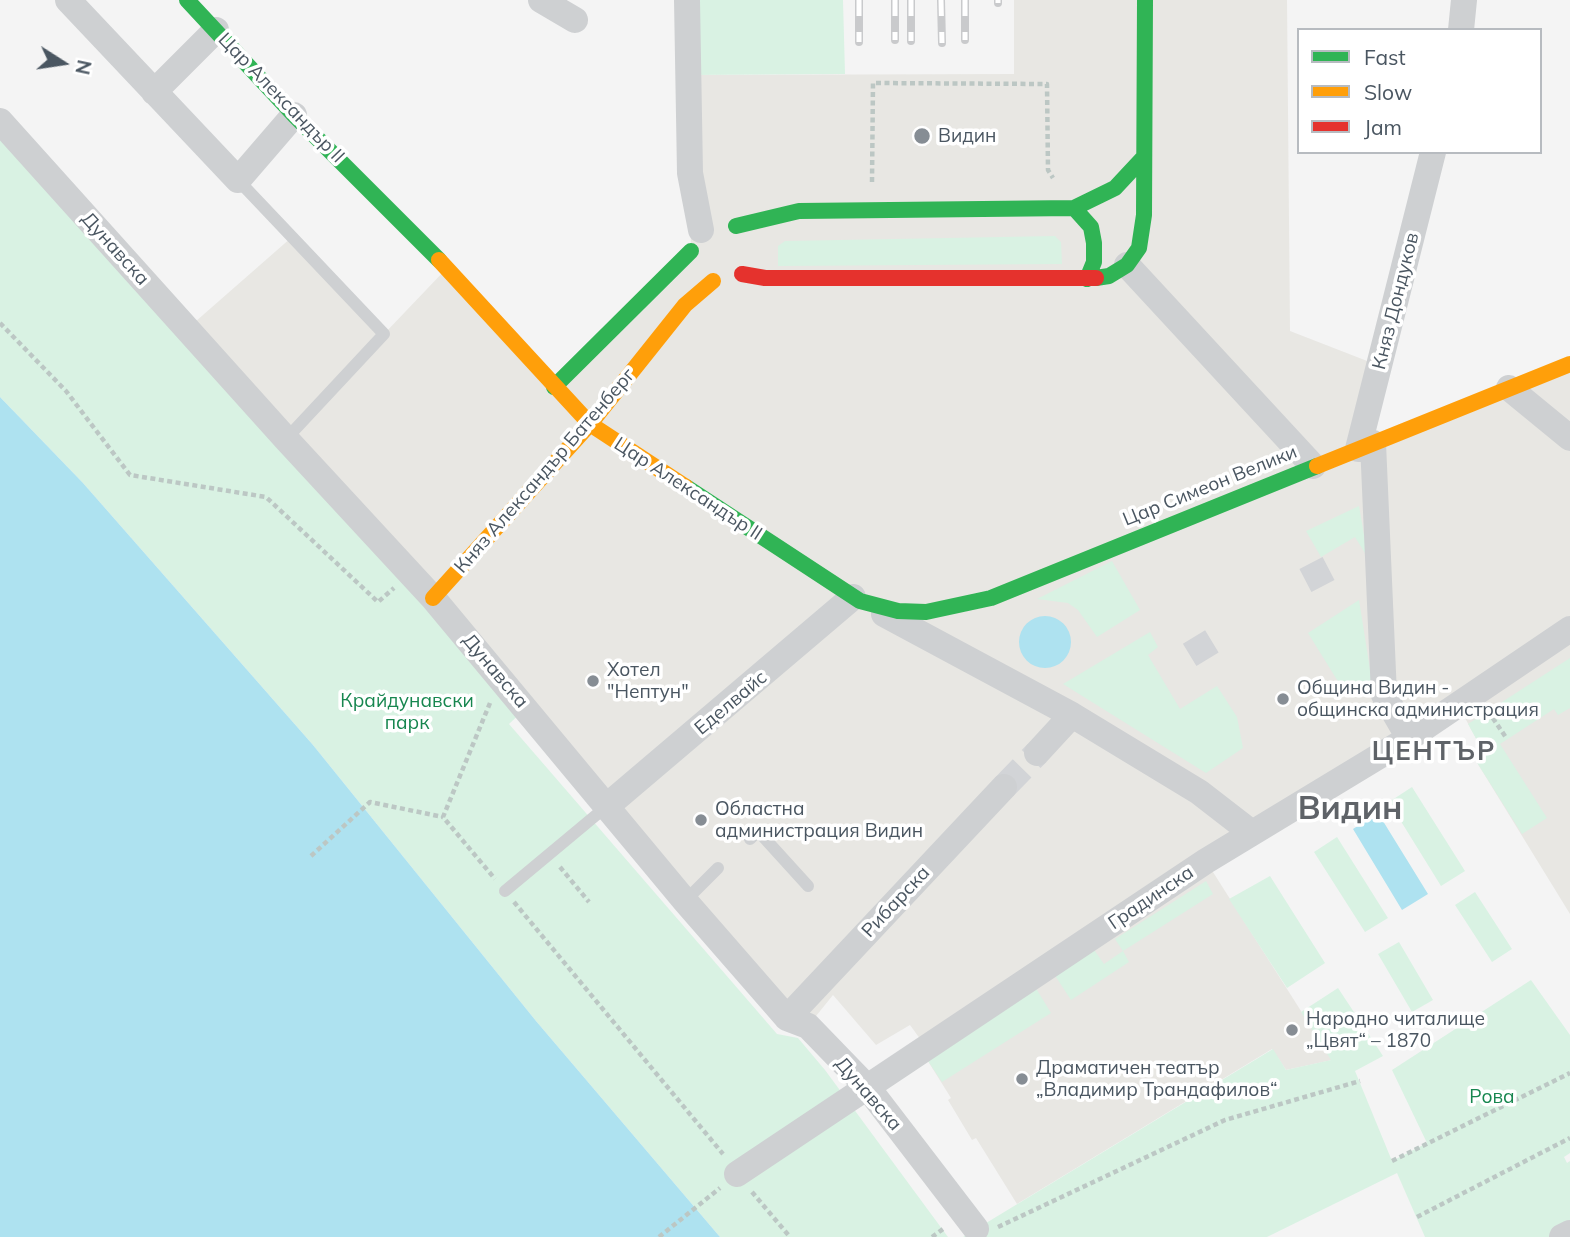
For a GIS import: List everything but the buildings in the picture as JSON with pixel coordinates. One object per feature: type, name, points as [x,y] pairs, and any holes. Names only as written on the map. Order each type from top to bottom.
[{"type":"street","points":[[68,0],[238,180],[294,115]]},
{"type":"street","name":"Цар Александър II","points":[[187,0],[294,115],[447,268],[590,424],[856,599],[1072,715],[1199,792],[1252,833]]},
{"type":"street","points":[[541,0],[575,20]]},
{"type":"street","points":[[687,0],[690,173],[697,270],[712,281]]},
{"type":"street","points":[[1145,0],[1144,215],[1139,248],[1127,265],[1313,466]]},
{"type":"street","points":[[1461,28],[1464,0]]},
{"type":"street","points":[[154,92],[216,30]]},
{"type":"street","name":"Дунавска","points":[[0,121],[433,598],[685,901],[797,1022],[867,1088],[984,1229]]},
{"type":"street","name":"Княз Дондуков","points":[[1409,738],[1384,695],[1365,446],[1433,154]]},
{"type":"street","points":[[554,387],[696,240],[719,222],[736,226],[799,211],[1074,208],[1115,188],[1143,158]]},
{"type":"street","points":[[1074,208],[1091,227],[1094,243],[1094,262],[1087,279]]},
{"type":"street","points":[[736,226],[749,240]]},
{"type":"street","points":[[742,274],[751,258]]},
{"type":"street","name":"Княз Александър Батенберг","points":[[433,598],[590,424],[685,305],[712,281],[728,281],[742,274],[765,278],[1087,279],[1109,276],[1127,265]]},
{"type":"street","name":"Цар Симеон Велики","points":[[856,599],[898,611],[926,612],[991,598],[1570,364]]},
{"type":"street","points":[[1509,388],[1570,438]]},
{"type":"street","name":"Еделвайс","points":[[607,806],[856,599]]},
{"type":"street","name":"Градинска","points":[[737,1174],[1252,833],[1409,738],[1570,629]]},
{"type":"street","points":[[1037,753],[1072,715]]},
{"type":"street","name":"Рибарска","points":[[797,1022],[1004,787]]},
{"type":"street","points":[[1562,1237],[1570,1233]]},
{"type":"lane","points":[[238,180],[384,334],[286,439]]},
{"type":"lane","points":[[505,891],[607,806]]},
{"type":"lane","points":[[750,839],[758,831],[808,886]]},
{"type":"lane","points":[[685,901],[718,868]]},
{"type":"path","points":[[872,173],[873,83],[1047,84],[1048,170],[1074,208]]},
{"type":"path","points":[[0,323],[66,391],[130,475],[266,497],[379,602],[410,573]]},
{"type":"path","points":[[443,817],[494,694]]},
{"type":"path","points":[[1488,710],[1507,739]]},
{"type":"path","points":[[311,856],[370,802],[443,817],[702,1126],[737,1174],[790,1237]]},
{"type":"path","points":[[550,855],[589,902]]},
{"type":"path","points":[[1392,1161],[1570,1073]]},
{"type":"path","points":[[984,1229],[1225,1120],[1360,1082]]},
{"type":"path","points":[[1417,1217],[1570,1138]]},
{"type":"path","points":[[659,1237],[737,1174]]},
{"type":"path","points":[[932,1237],[943,1229]]},
{"type":"shaded area","points":[[1014,0],[1287,0],[1290,331],[1380,366],[1358,449],[1570,364],[1570,914],[1476,761],[1485,755],[1458,705],[1206,861],[1332,1060],[1286,1070],[1272,1049],[1017,1204],[976,1138],[972,1140],[948,1100],[951,1098],[926,1058],[931,1054],[910,1025],[876,1045],[833,995],[808,1026],[187,329],[292,237],[384,334],[447,268],[554,387],[691,251],[688,75],[1014,74]]},
{"type":"green space","points":[[687,0],[843,0],[845,74],[688,75]]},
{"type":"green space","name":"Крайдунавски парк","points":[[0,121],[526,708],[509,724],[777,1034],[798,1038],[825,1070],[948,1237],[720,1237],[536,1021],[313,745],[83,483],[0,397]]},
{"type":"green space","points":[[1055,236],[1061,242],[1062,264],[778,266],[778,246],[785,241]]},
{"type":"green space","points":[[1359,506],[1368,558],[1355,537],[1321,557],[1306,531]]},
{"type":"green space","points":[[1112,561],[1140,610],[1097,637],[1078,610],[1068,603],[1037,599]]},
{"type":"green space","points":[[1359,600],[1372,682],[1347,696],[1308,633]]},
{"type":"green space","points":[[1150,632],[1158,647],[1148,655],[1180,709],[1217,686],[1237,717],[1243,748],[1206,773],[1063,684]]},
{"type":"green space","points":[[1570,658],[1570,708],[1558,715],[1554,709],[1500,744],[1547,818],[1522,834],[1476,761],[1485,755],[1468,724]]},
{"type":"green space","points":[[1412,787],[1465,871],[1441,886],[1389,802]]},
{"type":"green space","points":[[1337,837],[1388,918],[1365,932],[1314,852]]},
{"type":"green space","points":[[1270,876],[1325,963],[1287,988],[1229,899]]},
{"type":"green space","points":[[1206,881],[1213,894],[1123,951],[1115,939]]},
{"type":"green space","points":[[1475,892],[1512,949],[1492,962],[1455,905]]},
{"type":"green space","points":[[1399,942],[1433,1000],[1412,1012],[1378,954]]},
{"type":"green space","points":[[1090,944],[1104,964],[1123,951],[1129,962],[1071,1000],[1052,971]]},
{"type":"green space","name":"Рова","points":[[1531,980],[1570,1035],[1570,1153],[1564,1157],[1567,1163],[1570,1161],[1570,1233],[1562,1237],[1425,1237],[1397,1173],[1267,1237],[963,1237],[1273,1049],[1286,1070],[1331,1060],[1301,1012],[1338,988],[1383,1056],[1355,1071],[1392,1161],[1427,1143],[1392,1070]]},
{"type":"green space","points":[[1034,985],[1051,1013],[942,1082],[926,1058]]},
{"type":"water","points":[[0,397],[83,483],[313,745],[536,1021],[720,1237],[0,1237]]},
{"type":"water","points":[[1045,616],[1055,618],[1063,624],[1069,632],[1069,652],[1063,660],[1055,666],[1045,668],[1035,666],[1027,660],[1021,652],[1019,642],[1021,632],[1027,624],[1035,618]]},
{"type":"water","points":[[1378,813],[1428,894],[1402,910],[1353,829]]},
{"type":"tunnel","points":[[1311,563],[1325,590]]},
{"type":"tunnel","points":[[1194,637],[1208,660]]},
{"type":"tunnel","points":[[1004,787],[1037,753]]},
{"type":"railway","points":[[859,0],[859,42]]},
{"type":"railway","points":[[895,0],[895,40]]},
{"type":"railway","points":[[911,0],[911,41]]},
{"type":"railway","points":[[941,0],[942,43]]},
{"type":"railway","points":[[965,0],[965,40]]},
{"type":"traffic: fast","points":[[187,0],[294,115],[439,260]]},
{"type":"traffic: fast","points":[[1096,278],[1109,276],[1127,265],[1139,248],[1144,215],[1145,0]]},
{"type":"traffic: fast","points":[[736,226],[799,211],[1074,208],[1115,188],[1143,158]]},
{"type":"traffic: fast","points":[[1074,208],[1091,227],[1094,243],[1094,262],[1087,279]]},
{"type":"traffic: fast","points":[[554,387],[691,251]]},
{"type":"traffic: fast","points":[[686,487],[860,601],[898,611],[926,612],[991,598],[1317,466]]},
{"type":"traffic: slow","points":[[439,260],[590,424],[686,487]]},
{"type":"traffic: slow","points":[[433,598],[590,424],[685,305],[713,281]]},
{"type":"traffic: slow","points":[[1317,466],[1570,364]]},
{"type":"traffic: jam","points":[[742,274],[765,278],[1096,278]]},
{"type":"place","name":"Видин","points":[[922,136]]},
{"type":"place","name":"Хотел \"Нептун\"","points":[[593,681]]},
{"type":"place","name":"Община Видин - общинска администрация","points":[[1283,699]]},
{"type":"place","name":"Областна администрация Видин","points":[[701,820]]},
{"type":"place","name":"Народно читалище „Цвят“ – 1870","points":[[1292,1030]]},
{"type":"place","name":"Драматичен театър „Владимир Трандафилов“","points":[[1022,1079]]},
{"type":"district","name":"ЦЕНТЪР","points":[[1434,752]]},
{"type":"district","name":"Видин","points":[[1350,809]]}]
